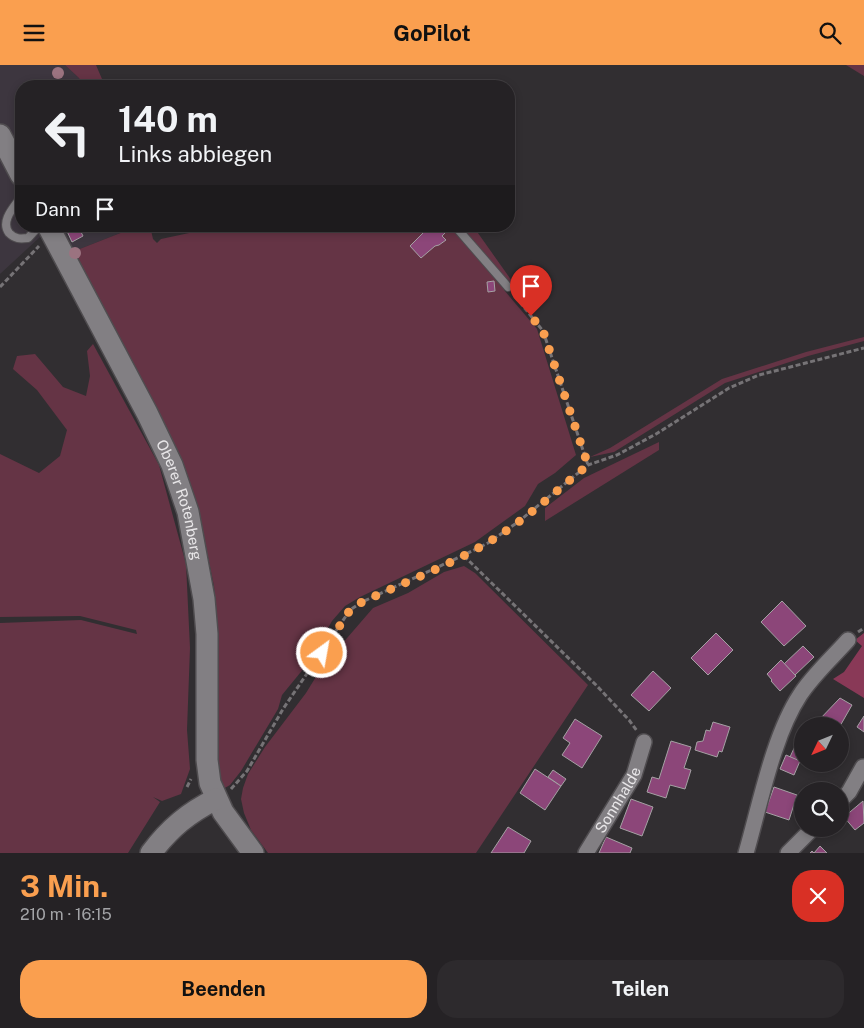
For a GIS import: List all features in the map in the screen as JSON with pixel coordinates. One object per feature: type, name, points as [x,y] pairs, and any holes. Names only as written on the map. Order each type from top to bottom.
[{"type":"street","points":[[9,141],[15,158]]},
{"type":"street","name":"Oberer Rotenberg","points":[[44,235],[147,413],[172,465],[188,512],[204,599],[207,634],[207,760],[210,783],[216,799],[232,827],[253,853]]},
{"type":"street","points":[[746,853],[773,758],[790,711],[801,694],[848,640]]},
{"type":"street","name":"Sonnhalde","points":[[586,853],[634,775],[644,742]]},
{"type":"street","points":[[849,793],[863,767]]},
{"type":"street","points":[[151,853],[174,826],[216,799]]},
{"type":"street","points":[[788,853],[804,837]]},
{"type":"lane","points":[[15,206],[5,223],[6,229],[13,237],[22,239],[28,238],[34,232]]},
{"type":"lane","points":[[460,232],[508,287]]},
{"type":"path","points":[[43,248],[44,235]]},
{"type":"path","points":[[0,287],[44,235]]},
{"type":"path","points":[[508,287],[543,331],[588,465]]},
{"type":"path","points":[[216,799],[229,792],[247,771],[283,709],[350,610],[362,602],[488,543],[518,522],[588,465],[617,455],[649,438],[729,388],[759,375],[864,348]]},
{"type":"path","points":[[464,555],[629,719],[644,742]]},
{"type":"path","points":[[187,787],[194,773]]},
{"type":"shaded area","points":[[0,65],[65,65],[80,80],[15,80],[15,232],[48,232],[40,237],[0,274]]},
{"type":"shaded area","points":[[65,65],[96,65],[102,80],[80,80]]},
{"type":"shaded area","points":[[846,65],[864,65],[864,76]]},
{"type":"shaded area","points":[[60,232],[123,232],[72,252]]},
{"type":"shaded area","points":[[123,232],[151,232],[153,239],[157,243],[161,239],[194,232],[477,232],[514,284],[504,290],[537,329],[576,455],[555,473],[538,484],[525,506],[475,542],[345,606],[332,621],[309,662],[282,695],[278,709],[241,771],[230,785],[223,789],[215,752],[219,663],[214,586],[192,498],[152,406],[100,302],[72,252]]},
{"type":"shaded area","points":[[864,337],[864,341],[808,356],[725,383],[614,452],[590,457],[610,448],[722,379],[806,352]]},
{"type":"shaded area","points":[[93,344],[159,465],[186,564],[190,648],[187,730],[190,769],[181,794],[162,801],[153,797],[160,802],[128,853],[0,853],[0,623],[81,620],[137,634],[136,630],[80,616],[0,617],[0,454],[39,473],[60,456],[67,430],[37,390],[13,369],[17,356],[35,354],[63,387],[86,396],[90,376],[87,351]]},
{"type":"shaded area","points":[[659,442],[659,450],[545,521],[545,508],[584,478]]},
{"type":"shaded area","points":[[464,566],[475,573],[588,685],[476,853],[268,853],[251,830],[241,799],[248,774],[265,747],[306,693],[322,667],[373,608],[408,593],[444,572]]},
{"type":"shaded area","points":[[864,633],[864,698],[833,679],[844,672],[862,646],[855,640]]},
{"type":"building","points":[[67,232],[81,232],[83,236],[72,242]]},
{"type":"building","points":[[446,232],[442,236],[446,240],[435,246],[421,258],[410,246],[423,233]]},
{"type":"building","points":[[494,281],[495,291],[488,292],[487,282]]},
{"type":"building","points":[[782,601],[806,626],[784,646],[761,622]]},
{"type":"building","points":[[716,633],[733,650],[708,675],[691,658]]},
{"type":"building","points":[[803,646],[814,657],[795,675],[784,664]]},
{"type":"building","points":[[781,660],[796,676],[780,691],[767,674]]},
{"type":"building","points":[[653,671],[671,688],[649,711],[631,695]]},
{"type":"building","points":[[840,698],[852,705],[845,717],[822,717]]},
{"type":"building","points":[[864,716],[864,732],[857,727]]},
{"type":"building","points":[[575,719],[602,736],[582,768],[562,755],[570,743],[563,738]]},
{"type":"building","points":[[713,722],[730,727],[722,752],[719,751],[717,757],[695,750],[697,742],[703,741],[706,730],[710,731]]},
{"type":"building","points":[[671,741],[691,747],[684,768],[691,770],[685,789],[670,785],[666,798],[647,792],[652,777],[659,779]]},
{"type":"building","points":[[794,748],[794,759],[790,757]]},
{"type":"building","points":[[786,755],[794,758],[794,775],[780,769]]},
{"type":"building","points":[[535,769],[561,786],[545,810],[520,793]]},
{"type":"building","points":[[553,770],[566,779],[561,786],[548,777]]},
{"type":"building","points":[[774,787],[794,794],[794,804],[789,820],[765,812]]},
{"type":"building","points":[[631,799],[653,807],[642,836],[620,828]]},
{"type":"building","points":[[863,801],[864,823],[855,830],[849,823],[849,813]]},
{"type":"building","points":[[508,827],[531,841],[524,853],[491,853]]},
{"type":"building","points":[[606,837],[632,848],[630,853],[599,853]]},
{"type":"building","points":[[820,846],[827,853],[814,853]]},
{"type":"route","points":[[322,653],[350,610],[362,602],[488,543],[518,522],[588,465],[543,331],[531,316]]}]
